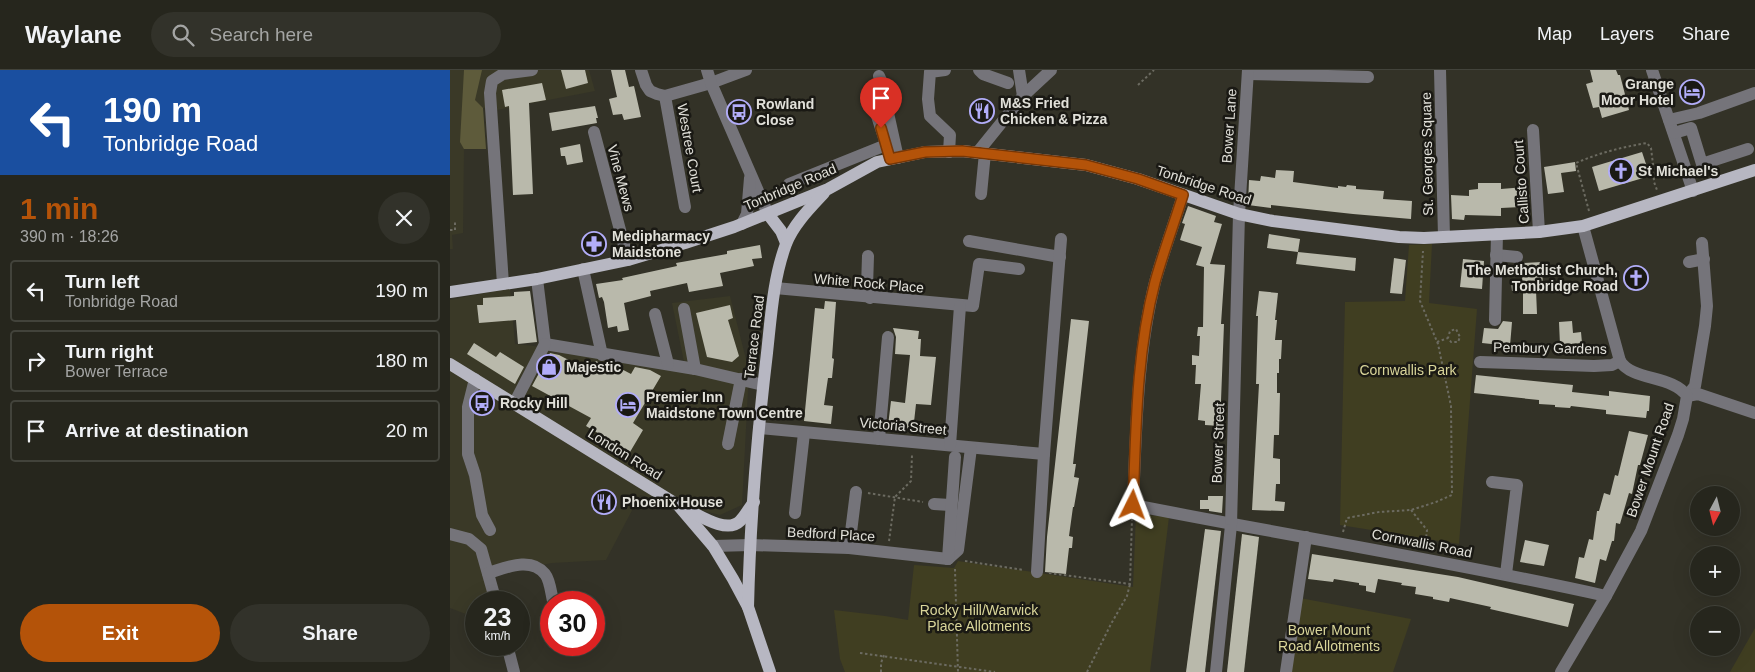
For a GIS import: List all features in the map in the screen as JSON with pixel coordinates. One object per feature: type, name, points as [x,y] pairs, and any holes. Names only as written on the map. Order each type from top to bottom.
[{"type":"main road","name":"Tonbridge Road","points":[[450,292],[537,279],[628,260],[685,243],[768,214],[828,189],[877,162],[925,152],[981,153],[1086,165],[1138,179],[1239,214],[1302,225],[1399,237],[1424,238],[1539,232],[1588,224],[1755,170]]},
{"type":"main road","name":"Terrace Road","points":[[754,502],[763,385],[775,288],[786,243],[806,212],[828,189]]},
{"type":"main road","points":[[768,214],[781,231],[786,243]]},
{"type":"main road","name":"London Road","points":[[450,364],[678,505],[713,546],[725,564],[748,607],[768,671]]},
{"type":"main road","points":[[678,505],[716,524],[731,526],[739,523],[754,502]]},
{"type":"main road","name":"London Road","points":[[748,607],[754,502]]},
{"type":"street","points":[[504,284],[490,104],[492,81],[503,72],[532,70]]},
{"type":"street","points":[[641,70],[646,85],[650,90],[665,96],[709,76],[746,70]]},
{"type":"street","points":[[946,70],[930,71],[928,99],[930,116],[950,135],[949,152]]},
{"type":"street","points":[[979,70],[983,74],[1008,84]]},
{"type":"street","points":[[1019,70],[1023,96]]},
{"type":"street","points":[[980,194],[981,153],[1023,96],[1051,70]]},
{"type":"street","name":"St. Georges Square","points":[[1440,70],[1444,237]]},
{"type":"street","points":[[1652,70],[1693,191]]},
{"type":"street","points":[[1248,72],[1368,77]]},
{"type":"street","name":"Bower Lane","points":[[1239,214],[1248,72]]},
{"type":"street","points":[[709,76],[768,214]]},
{"type":"street","points":[[879,76],[890,100],[888,113],[894,159]]},
{"type":"street","points":[[1669,120],[1699,113],[1755,93]]},
{"type":"street","name":"Westree Court","points":[[665,96],[685,207]]},
{"type":"street","points":[[877,116],[886,145],[894,159]]},
{"type":"street","points":[[1674,134],[1691,128],[1702,164],[1748,149]]},
{"type":"street","name":"Callisto Court","points":[[1533,130],[1539,232]]},
{"type":"street","name":"Vine Mews","points":[[594,132],[628,260]]},
{"type":"street","points":[[788,184],[886,145]]},
{"type":"street","points":[[742,224],[747,214],[750,175]]},
{"type":"street","points":[[1133,505],[1137,409],[1145,337],[1155,283],[1183,195]]},
{"type":"street","name":"Bower Street","points":[[1216,672],[1231,524],[1239,214]]},
{"type":"street","points":[[1588,224],[1620,361]]},
{"type":"street","points":[[1495,320],[1497,234]]},
{"type":"street","points":[[1037,572],[1044,454],[1062,239]]},
{"type":"street","points":[[969,241],[1060,257]]},
{"type":"street","points":[[1687,396],[1695,386],[1706,326],[1707,306],[1702,243]]},
{"type":"street","points":[[1496,255],[1517,257]]},
{"type":"street","points":[[868,256],[866,287],[870,298]]},
{"type":"street","points":[[1689,262],[1704,259]]},
{"type":"street","points":[[948,559],[960,306],[974,306],[979,264],[1019,269]]},
{"type":"street","points":[[583,269],[602,354]]},
{"type":"street","points":[[514,404],[545,344],[537,279]]},
{"type":"street","name":"White Rock Place","points":[[775,288],[960,306]]},
{"type":"street","points":[[684,308],[695,369]]},
{"type":"street","points":[[655,314],[668,364]]},
{"type":"street","points":[[879,439],[888,338]]},
{"type":"street","points":[[545,344],[695,369],[763,385]]},
{"type":"street","name":"Pembury Gardens","points":[[1480,362],[1594,366],[1612,365],[1620,361]]},
{"type":"street","name":"Bower Mount Road","points":[[1561,672],[1606,596],[1641,531],[1683,419],[1687,396],[1682,388],[1633,371],[1623,366],[1620,361]]},
{"type":"street","points":[[474,379],[468,407],[468,454],[482,515],[490,530]]},
{"type":"street","points":[[728,444],[741,379]]},
{"type":"street","points":[[1687,396],[1698,394],[1755,413]]},
{"type":"street","name":"Victoria Street","points":[[759,428],[912,442],[953,451],[971,448],[1044,454]]},
{"type":"street","points":[[795,514],[804,433]]},
{"type":"street","points":[[948,559],[958,550],[971,448]]},
{"type":"street","points":[[1492,482],[1517,485],[1506,574]]},
{"type":"street","points":[[849,548],[856,492]]},
{"type":"street","points":[[934,504],[950,505]]},
{"type":"street","name":"Cornwallis Road","points":[[1133,505],[1424,558],[1606,596]]},
{"type":"street","points":[[450,534],[469,539],[481,549],[493,591]]},
{"type":"street","points":[[1286,672],[1306,537]]},
{"type":"street","name":"Bedford Place","points":[[713,546],[751,544],[849,548],[948,559]]},
{"type":"street","points":[[488,573],[524,564],[538,568],[546,574],[550,591]]},
{"type":"street","points":[[510,656],[514,672]]},
{"type":"path","points":[[1138,85],[1154,70]]},
{"type":"path","points":[[1588,224],[1576,163],[1594,155],[1647,143],[1651,148],[1654,182],[1660,201]]},
{"type":"path","points":[[1647,166],[1653,164]]},
{"type":"path","points":[[450,230],[454,230],[455,220]]},
{"type":"path","points":[[1340,542],[1347,518],[1379,512],[1411,510],[1452,495],[1451,406],[1437,342],[1420,301],[1424,238]]},
{"type":"path","points":[[1456,330],[1460,338],[1458,342],[1451,342],[1448,338],[1450,331],[1456,330]]},
{"type":"path","points":[[1437,342],[1448,338]]},
{"type":"path","points":[[887,553],[895,497],[911,480],[912,442]]},
{"type":"path","points":[[856,492],[934,504]]},
{"type":"path","points":[[1087,672],[1127,596],[1130,584],[1133,505]]},
{"type":"path","points":[[1411,510],[1427,530],[1424,558]]},
{"type":"path","points":[[948,559],[1130,584]]},
{"type":"path","points":[[948,559],[955,568],[958,672]]},
{"type":"path","points":[[860,653],[995,672]]},
{"type":"path","points":[[881,672],[881,663],[884,655]]},
{"type":"shaded area","points":[[450,70],[589,70],[595,91],[497,110],[483,108],[486,149],[464,149],[463,233],[452,235],[453,249],[450,249]]},
{"type":"shaded area","points":[[464,70],[482,70],[475,100],[483,108],[486,149],[464,149],[460,142]]},
{"type":"shaded area","points":[[510,288],[515,344],[684,362],[672,303],[730,296],[749,371],[742,505],[720,515],[640,495],[606,560],[552,563],[495,574],[493,591],[465,591],[465,614],[450,608],[450,300]]},
{"type":"green space","name":"Cornwallis Park","points":[[1432,244],[1429,303],[1477,309],[1459,544],[1340,525],[1345,302],[1405,301],[1409,245]]},
{"type":"green space","name":"Rocky Hill/Warwick Place Allotments","points":[[1136,514],[1169,517],[1150,672],[845,672],[840,659],[834,610],[908,620],[914,565],[954,568],[958,561],[1133,587]]},
{"type":"green space","name":"Bower Mount Road Allotments","points":[[1300,598],[1411,619],[1393,672],[1291,672]]},
{"type":"green space","points":[[1755,628],[1755,672],[1730,672]]},
{"type":"building","points":[[561,70],[585,70],[588,83],[566,89]]},
{"type":"building","points":[[611,70],[625,70],[629,87],[634,86],[641,117],[624,120],[622,114],[613,115],[609,99],[617,97]]},
{"type":"building","points":[[1590,70],[1616,70],[1618,75],[1620,75],[1629,110],[1602,118],[1599,107],[1593,108],[1586,84],[1593,82]]},
{"type":"building","points":[[542,83],[546,100],[529,103],[533,194],[513,195],[509,106],[505,107],[502,90]]},
{"type":"building","points":[[595,106],[598,118],[596,118],[597,123],[552,131],[549,113]]},
{"type":"building","points":[[580,144],[583,162],[567,165],[565,156],[561,156],[560,148]]},
{"type":"building","name":"St Michael's","points":[[1642,152],[1650,176],[1599,191],[1592,167]]},
{"type":"building","points":[[1575,162],[1576,171],[1561,173],[1564,192],[1548,194],[1544,167]]},
{"type":"building","points":[[1276,170],[1294,171],[1293,182],[1338,188],[1338,186],[1346,187],[1347,185],[1356,186],[1356,189],[1384,191],[1383,199],[1412,201],[1411,219],[1271,205],[1271,208],[1248,205],[1249,180],[1260,181],[1261,176],[1275,178]]},
{"type":"building","points":[[1478,183],[1501,183],[1501,189],[1525,187],[1526,194],[1529,193],[1530,209],[1521,210],[1521,207],[1501,208],[1501,216],[1465,215],[1464,220],[1452,219],[1451,195],[1469,196],[1469,190],[1478,189]]},
{"type":"building","points":[[1188,206],[1216,216],[1214,222],[1222,224],[1210,264],[1225,265],[1221,324],[1224,324],[1220,426],[1205,425],[1205,421],[1198,420],[1201,384],[1195,384],[1196,365],[1192,365],[1192,355],[1199,356],[1200,336],[1197,336],[1198,327],[1203,327],[1204,267],[1196,265],[1202,247],[1180,240],[1185,224],[1182,223]]},
{"type":"building","points":[[1269,234],[1300,239],[1298,252],[1267,248]]},
{"type":"building","points":[[760,245],[762,258],[752,259],[754,266],[720,273],[723,286],[689,292],[687,283],[650,291],[651,296],[624,303],[629,330],[618,332],[617,326],[608,328],[604,302],[602,297],[599,298],[596,284],[623,280],[622,278],[677,266],[676,263],[727,254],[727,251]]},
{"type":"building","points":[[1298,252],[1356,258],[1355,271],[1296,264]]},
{"type":"building","points":[[1394,258],[1406,260],[1402,294],[1390,293]]},
{"type":"building","points":[[1463,259],[1484,261],[1482,289],[1460,287]]},
{"type":"building","points":[[1542,262],[1543,290],[1536,290],[1537,314],[1523,314],[1523,291],[1512,291],[1511,281],[1522,281],[1523,263]]},
{"type":"building","points":[[530,291],[537,342],[518,344],[516,320],[479,323],[477,305],[483,305],[483,298],[514,296],[514,292]]},
{"type":"building","points":[[1259,291],[1278,293],[1275,340],[1282,340],[1279,373],[1277,373],[1277,393],[1280,393],[1279,435],[1274,435],[1273,458],[1280,459],[1280,484],[1276,484],[1275,501],[1285,502],[1284,511],[1252,510],[1259,384],[1256,384],[1258,316],[1256,316]]},
{"type":"building","points":[[825,301],[836,302],[832,378],[828,378],[824,405],[833,406],[831,424],[804,421],[815,308],[824,309]]},
{"type":"building","points":[[730,305],[733,318],[728,320],[739,356],[732,362],[707,357],[696,313]]},
{"type":"building","points":[[1071,319],[1089,321],[1073,464],[1076,464],[1074,477],[1079,478],[1069,536],[1073,537],[1072,548],[1069,548],[1066,574],[1045,572],[1047,537]]},
{"type":"building","points":[[1503,321],[1512,322],[1510,346],[1482,343],[1484,328],[1498,329]]},
{"type":"building","points":[[1572,321],[1573,333],[1581,332],[1582,343],[1560,345],[1559,322]]},
{"type":"building","points":[[893,328],[919,331],[918,339],[921,339],[920,356],[936,357],[931,405],[916,404],[914,422],[911,421],[910,429],[888,426],[891,401],[905,403],[910,355],[895,354],[896,337]]},
{"type":"building","points":[[474,343],[496,357],[500,352],[524,367],[515,384],[467,354]]},
{"type":"building","points":[[550,353],[559,355],[590,371],[596,361],[610,363],[631,374],[635,367],[650,370],[661,376],[633,423],[643,430],[630,452],[586,426],[591,418],[532,386]]},
{"type":"building","points":[[1476,375],[1573,385],[1572,392],[1609,396],[1609,391],[1650,396],[1649,411],[1647,411],[1646,418],[1606,414],[1606,410],[1571,406],[1570,408],[1555,407],[1555,405],[1539,404],[1539,400],[1474,393]]},
{"type":"building","points":[[1629,431],[1648,435],[1640,465],[1638,465],[1632,494],[1629,493],[1620,524],[1616,523],[1614,541],[1612,541],[1606,561],[1600,559],[1595,583],[1575,578],[1579,557],[1584,558],[1589,539],[1593,540],[1597,511],[1599,511],[1604,493],[1610,495],[1615,475],[1618,476]]},
{"type":"building","points":[[1208,496],[1223,496],[1222,513],[1209,511],[1209,509],[1200,509],[1200,500],[1208,500]]},
{"type":"building","points":[[1205,529],[1221,531],[1205,672],[1186,672]]},
{"type":"building","points":[[1242,534],[1259,537],[1244,672],[1227,672]]},
{"type":"building","points":[[1525,540],[1549,545],[1544,566],[1520,562]]},
{"type":"building","points":[[1312,554],[1458,577],[1574,604],[1568,627],[1450,598],[1449,602],[1433,599],[1433,597],[1415,594],[1416,587],[1401,585],[1402,583],[1378,579],[1375,593],[1366,591],[1366,586],[1359,585],[1359,583],[1334,579],[1333,582],[1308,579]]},
{"type":"place","name":"Grange Moor Hotel","points":[[1692,92]]},
{"type":"place","name":"M&S Fried Chicken & Pizza","points":[[982,111]]},
{"type":"place","name":"Rowland Close","points":[[739,112]]},
{"type":"place","name":"St Michael's","points":[[1621,171]]},
{"type":"place","name":"Medipharmacy Maidstone","points":[[594,244]]},
{"type":"place","name":"The Methodist Church, Tonbridge Road","points":[[1636,278]]},
{"type":"place","name":"Majestic","points":[[549,367]]},
{"type":"place","name":"Rocky Hill","points":[[482,403]]},
{"type":"place","name":"Premier Inn Maidstone Town Centre","points":[[628,405]]},
{"type":"place","name":"Phoenix House","points":[[604,502]]},
{"type":"route","points":[[881,128],[890,159],[925,152],[962,151],[1086,165],[1138,179],[1183,195],[1155,283],[1145,337],[1137,409],[1133,505]]}]
